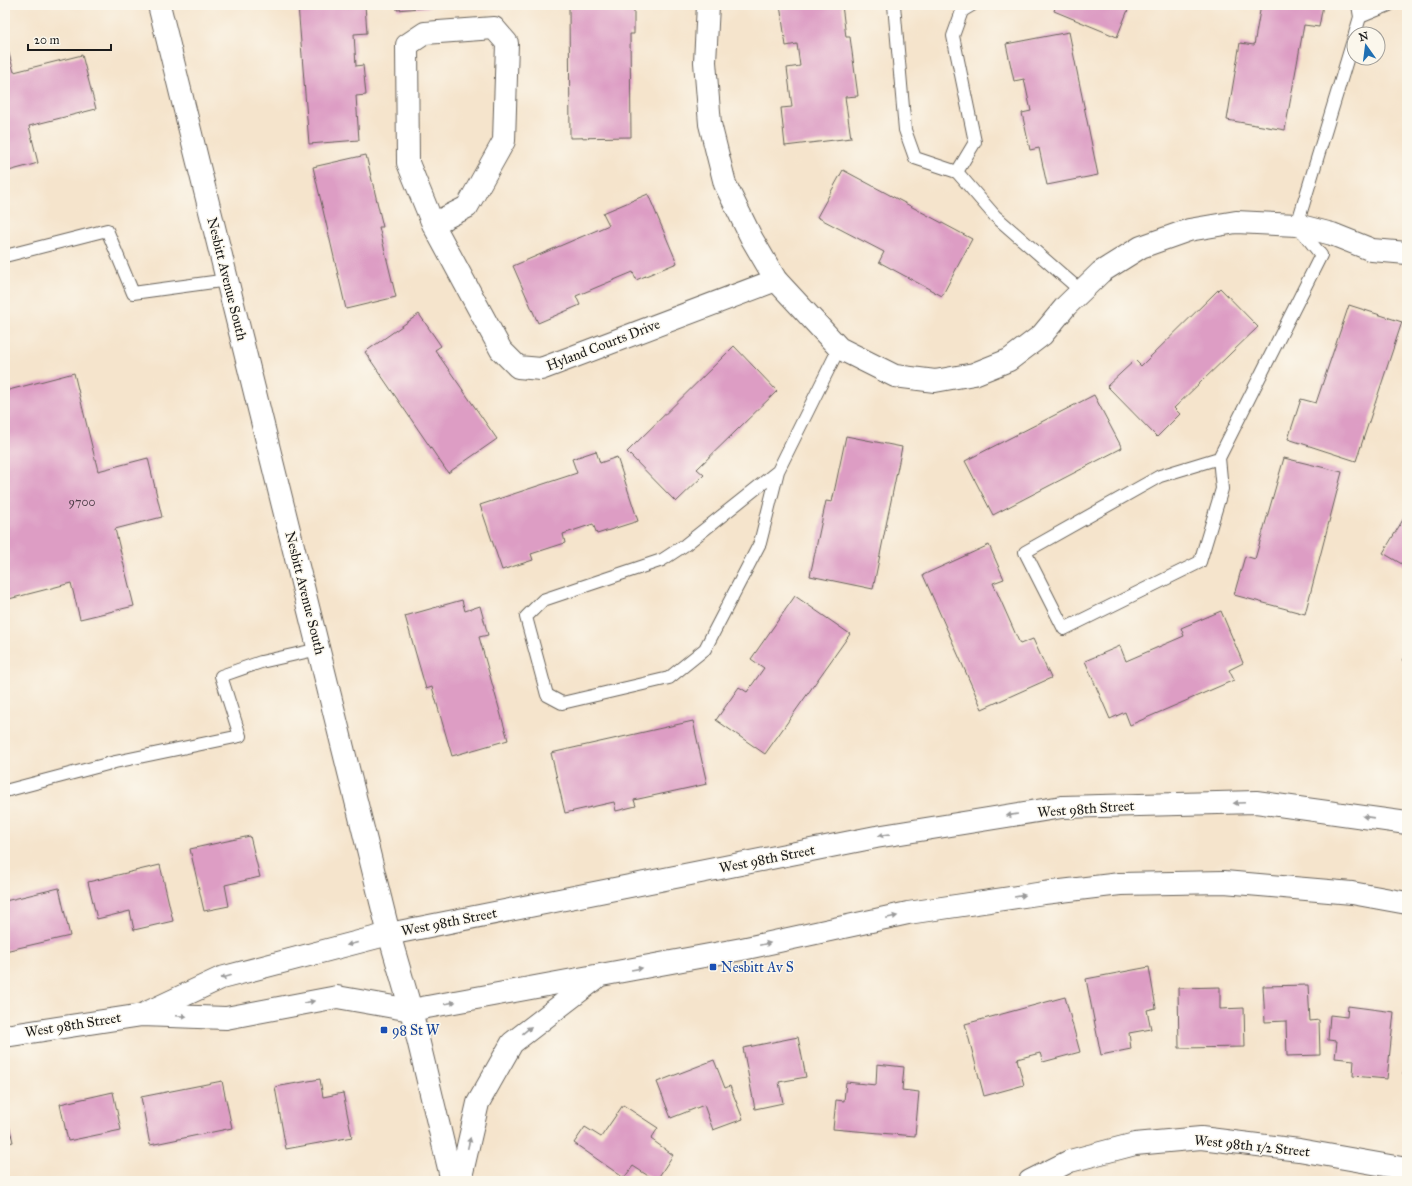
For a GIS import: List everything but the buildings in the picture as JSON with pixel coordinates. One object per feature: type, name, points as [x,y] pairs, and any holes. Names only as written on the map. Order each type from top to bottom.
[{"type":"street","name":"Nesbitt Avenue South","points":[[159,5],[390,934],[411,1010],[452,1181]]},
{"type":"street","points":[[708,5],[705,62],[710,124],[726,184],[752,239],[776,280],[839,348],[894,376],[935,381],[974,374],[1009,360],[1042,335],[1066,306],[1101,272],[1141,247],[1189,230],[1236,222],[1297,225],[1332,234],[1372,250],[1407,253]]},
{"type":"street","name":"Hyland Courts Drive","points":[[434,224],[466,207],[504,141],[507,43],[494,28],[425,34],[407,45],[408,163],[434,224],[502,350],[518,367],[542,369],[776,280]]},
{"type":"street","name":"West 98th Street","points":[[142,1015],[221,978],[390,934],[876,837],[1062,807],[1256,802],[1407,823]]},
{"type":"street","name":"West 98th Street","points":[[5,1036],[142,1015],[226,1018],[338,997],[411,1010],[742,949],[908,913],[1044,893],[1120,884],[1224,882],[1352,892],[1407,903]]},
{"type":"street","points":[[460,1181],[478,1103],[512,1043],[599,976]]},
{"type":"street","name":"West 98th 1/2 Street","points":[[1030,1181],[1070,1161],[1135,1144],[1201,1138],[1299,1150],[1407,1169]]},
{"type":"lane","points":[[894,5],[905,130],[915,158],[957,172],[995,216],[1082,291]]},
{"type":"lane","points":[[957,172],[975,142],[953,36],[962,11],[972,5]]},
{"type":"lane","points":[[1357,26],[1360,17],[1358,5]]},
{"type":"lane","points":[[1360,17],[1389,5]]},
{"type":"lane","points":[[1219,458],[1160,476],[1025,552],[1064,629],[1200,562],[1222,489],[1219,458],[1321,255],[1297,225],[1346,63]]},
{"type":"lane","points":[[5,256],[107,230],[133,293],[228,280]]},
{"type":"lane","points":[[778,471],[685,544],[662,560],[543,600],[526,617],[547,695],[562,703],[669,678],[705,649],[760,543],[778,471],[839,348]]},
{"type":"lane","points":[[5,791],[115,762],[240,736],[222,676],[261,662],[319,649]]},
{"type":"place","name":"Nesbitt Av S","points":[[713,967]]},
{"type":"place","name":"98 St W","points":[[384,1030]]}]
